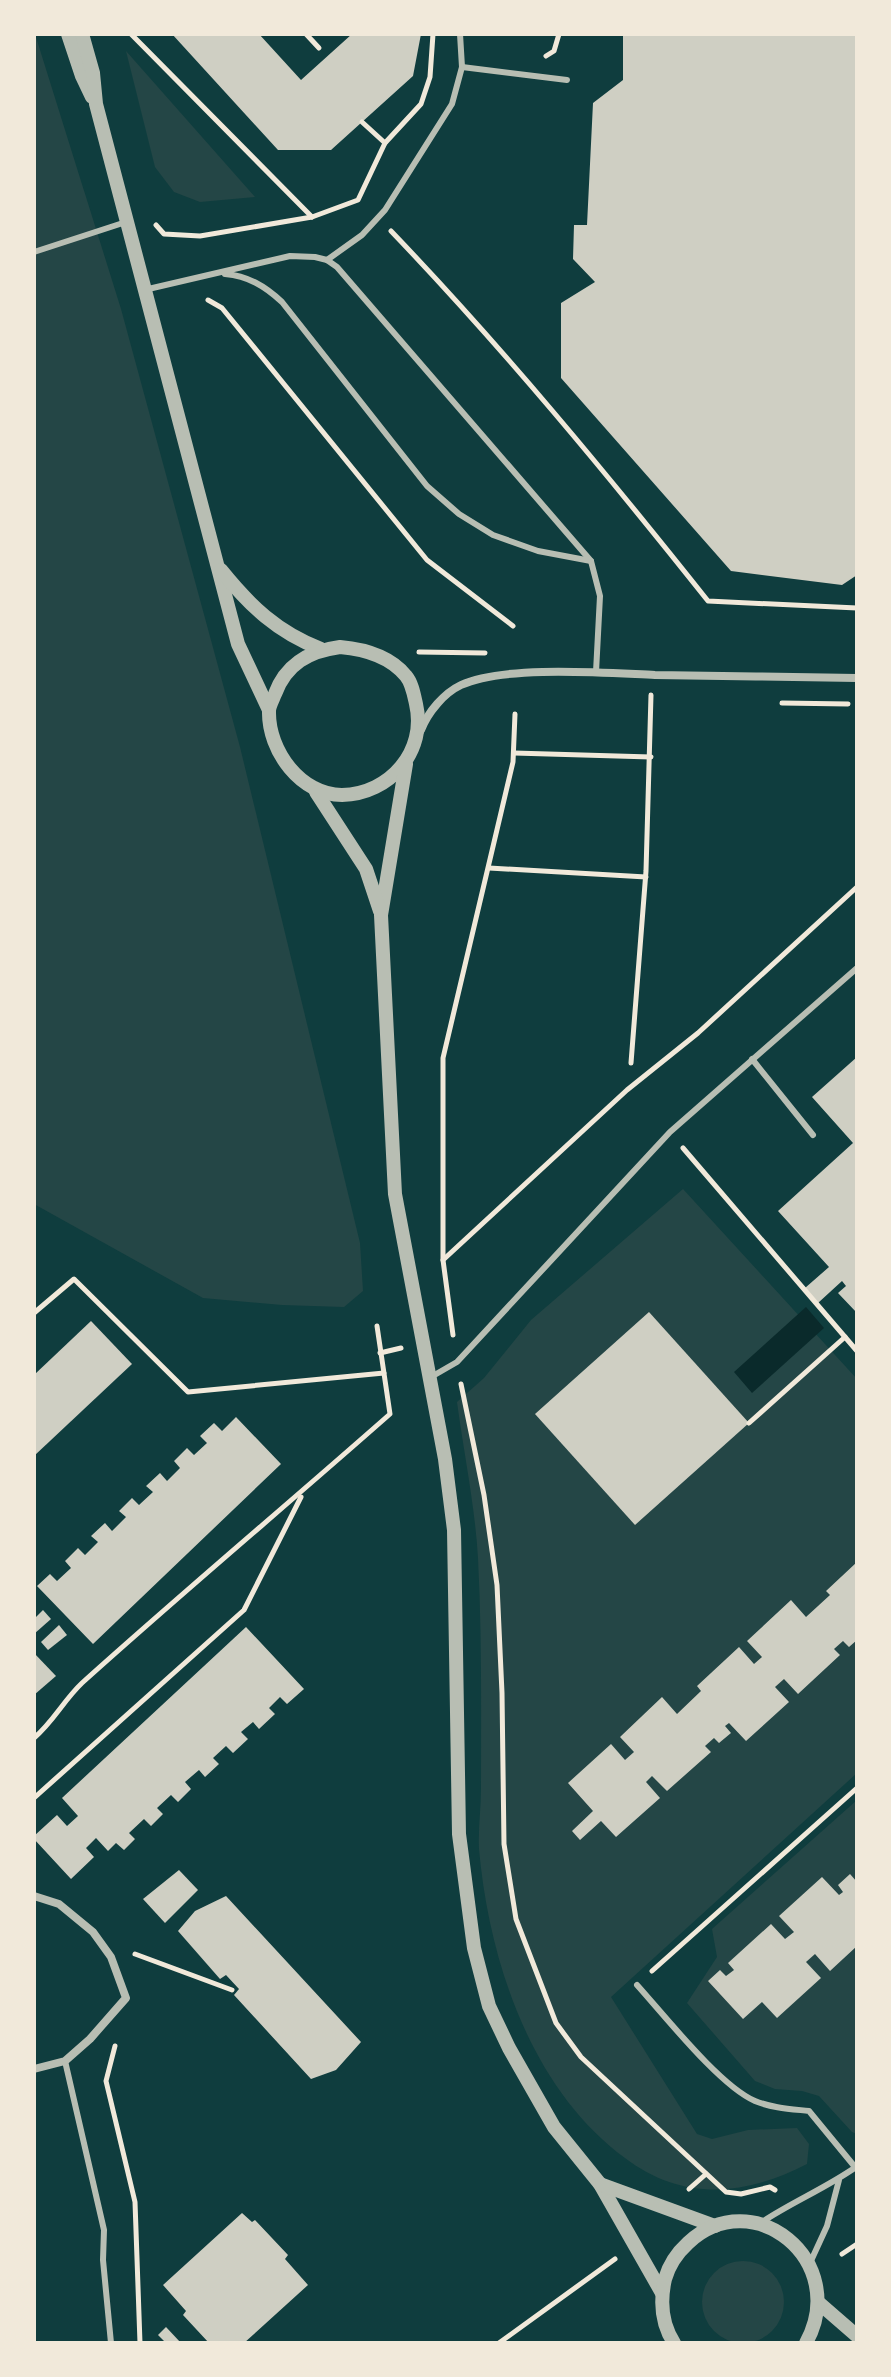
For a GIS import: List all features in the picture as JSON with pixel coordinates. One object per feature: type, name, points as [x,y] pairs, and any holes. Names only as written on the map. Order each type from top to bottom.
[{"type":"street","points":[[68,34],[82,76],[96,104]]},
{"type":"street","points":[[82,34],[93,73],[96,104],[143,291],[238,644],[269,710],[273,734],[282,756],[295,776],[316,792],[366,869],[381,915]]},
{"type":"street","points":[[218,567],[249,604],[273,625],[296,640],[321,649]]},
{"type":"street","points":[[269,710],[287,670],[302,657],[321,649],[358,648],[377,655],[406,676],[419,715],[416,742]]},
{"type":"street","points":[[662,2293],[600,2184],[554,2127],[509,2048],[489,2006],[474,1948],[459,1834],[454,1530],[445,1459],[395,1194],[381,915],[406,764],[431,712],[459,686],[484,678],[596,672],[857,678]]},
{"type":"street","points":[[316,792],[342,795],[362,792],[389,779],[406,764]]},
{"type":"street","points":[[34,1896],[59,1904],[93,1932],[111,1957],[126,1998],[90,2039],[65,2061],[34,2069]]},
{"type":"street","points":[[600,2184],[715,2226]]},
{"type":"street","points":[[674,2343],[664,2323],[662,2293],[667,2271],[679,2252],[695,2236],[715,2226],[737,2222],[759,2224],[789,2239],[810,2264],[819,2303],[815,2327],[806,2343]]},
{"type":"street","points":[[819,2303],[857,2336]]},
{"type":"lane","points":[[327,260],[362,235],[378,217],[452,104],[462,67],[460,34]]},
{"type":"lane","points":[[462,67],[567,80]]},
{"type":"lane","points":[[34,252],[126,222]]},
{"type":"lane","points":[[143,291],[290,256],[327,260],[348,278],[591,561],[600,596],[596,672]]},
{"type":"lane","points":[[207,276],[241,275],[257,282],[282,302],[427,486],[459,514],[493,535],[538,551],[591,561]]},
{"type":"lane","points":[[429,1378],[457,1362],[670,1132],[857,968]]},
{"type":"lane","points":[[752,1059],[813,1135]]},
{"type":"lane","points":[[637,1985],[733,2089],[756,2102],[809,2111],[856,2167],[839,2180],[792,2202],[759,2224]]},
{"type":"lane","points":[[65,2061],[103,2225],[111,2343]]},
{"type":"lane","points":[[810,2264],[827,2226],[839,2180]]},
{"type":"path","points":[[131,34],[312,217]]},
{"type":"path","points":[[306,34],[319,48]]},
{"type":"path","points":[[153,214],[156,226],[164,234],[200,236],[312,217],[358,200],[385,143],[421,104],[430,77],[433,34]]},
{"type":"path","points":[[362,122],[385,143]]},
{"type":"path","points":[[358,200],[460,304],[630,503],[708,601],[857,608]]},
{"type":"path","points":[[208,300],[222,308],[427,560],[513,626]]},
{"type":"path","points":[[407,652],[489,653]]},
{"type":"path","points":[[631,1063],[646,877],[652,674]]},
{"type":"path","points":[[515,714],[514,753],[443,1058],[443,1260],[457,1362],[484,1495],[495,1573],[502,1693],[504,1844],[516,1919],[556,2023],[581,2057],[726,2192],[741,2194],[770,2187],[792,2202]]},
{"type":"path","points":[[514,753],[651,757]]},
{"type":"path","points":[[489,868],[646,877]]},
{"type":"path","points":[[443,1260],[627,1090],[698,1033],[857,887]]},
{"type":"path","points":[[670,1132],[857,1351]]},
{"type":"path","points":[[34,1313],[74,1279],[188,1392],[384,1373]]},
{"type":"path","points":[[34,1738],[47,1727],[79,1686],[390,1414],[377,1326]]},
{"type":"path","points":[[749,1423],[845,1337]]},
{"type":"path","points":[[34,1798],[244,1610],[304,1492]]},
{"type":"path","points":[[637,1985],[857,1788]]},
{"type":"path","points":[[135,1954],[232,1990]]},
{"type":"path","points":[[126,1998],[106,2081],[135,2202],[140,2343]]},
{"type":"path","points":[[666,2208],[706,2174]]},
{"type":"path","points":[[499,2343],[611,2265],[631,2242]]},
{"type":"path","points":[[842,2254],[857,2244]]},
{"type":"shaded area","points":[[35,34],[121,309],[240,747],[360,1243],[363,1291],[344,1307],[203,1298],[34,1204]]},
{"type":"shaded area","points":[[126,51],[255,197],[200,202],[174,192],[155,167]]},
{"type":"shaded area","points":[[683,1189],[857,1379],[857,1773],[611,1997],[697,2134],[712,2139],[748,2130],[797,2128],[809,2144],[807,2164],[761,2183],[714,2190],[669,2182],[647,2172],[592,2130],[564,2096],[540,2059],[520,2020],[505,1978],[484,1892],[479,1849],[481,1702],[478,1558],[457,1402],[484,1378],[531,1320]]},
{"type":"shaded area","points":[[806,1307],[824,1328],[752,1393],[734,1372]]},
{"type":"shaded area","points":[[857,1800],[857,2134],[819,2096],[775,2089],[755,2081],[687,2003],[717,1957],[712,1929]]},
{"type":"shaded area","points":[[743,2261],[759,2264],[772,2273],[781,2286],[784,2302],[781,2318],[772,2331],[759,2340],[743,2343],[727,2340],[714,2331],[705,2318],[702,2302],[705,2286],[714,2273],[727,2264]]},
{"type":"building","points":[[172,34],[259,34],[301,80],[352,34],[421,34],[413,76],[331,150],[278,150]]},
{"type":"building","points":[[623,34],[857,34],[857,575],[842,585],[731,571],[561,378],[561,303],[595,282],[573,259],[574,225],[587,225],[593,103],[623,80]]},
{"type":"building","points":[[857,1057],[857,1313],[838,1293],[846,1286],[842,1281],[818,1303],[805,1288],[829,1267],[778,1211],[853,1143],[812,1097]]},
{"type":"building","points":[[649,1312],[749,1423],[635,1525],[535,1414]]},
{"type":"building","points":[[91,1321],[132,1364],[34,1456],[34,1375]]},
{"type":"building","points":[[236,1417],[281,1464],[93,1644],[37,1586],[50,1574],[57,1581],[71,1568],[65,1561],[78,1548],[85,1555],[98,1542],[91,1536],[105,1523],[112,1531],[126,1517],[119,1511],[132,1498],[139,1505],[153,1492],[146,1486],[160,1473],[167,1481],[180,1468],[174,1461],[187,1448],[194,1455],[207,1443],[200,1436],[214,1423],[222,1431]]},
{"type":"building","points":[[857,1562],[857,1640],[849,1647],[843,1641],[834,1649],[840,1655],[798,1694],[784,1679],[775,1687],[789,1702],[746,1741],[729,1723],[725,1726],[731,1733],[719,1743],[714,1738],[705,1746],[711,1752],[667,1791],[652,1776],[646,1782],[660,1798],[616,1837],[601,1821],[580,1840],[572,1831],[593,1811],[568,1783],[611,1744],[625,1760],[634,1752],[620,1737],[662,1697],[677,1714],[701,1691],[697,1686],[739,1647],[754,1664],[762,1657],[747,1641],[791,1600],[806,1617],[830,1595],[826,1591]]},
{"type":"building","points":[[43,1610],[51,1619],[34,1634],[34,1619]]},
{"type":"building","points":[[59,1625],[67,1635],[48,1650],[41,1642]]},
{"type":"building","points":[[246,1627],[304,1689],[287,1704],[280,1697],[269,1708],[275,1714],[259,1729],[253,1722],[241,1732],[248,1739],[233,1753],[226,1746],[213,1758],[219,1764],[205,1777],[199,1770],[185,1782],[191,1789],[178,1802],[171,1795],[157,1808],[163,1814],[151,1826],[144,1819],[129,1833],[135,1839],[124,1850],[116,1843],[108,1851],[96,1838],[86,1848],[94,1857],[71,1879],[34,1836],[57,1815],[67,1826],[78,1816],[62,1798]]},
{"type":"building","points":[[34,1653],[56,1676],[34,1695]]},
{"type":"building","points":[[179,1870],[198,1890],[165,1923],[143,1899]]},
{"type":"building","points":[[850,1874],[857,1882],[857,1946],[830,1971],[815,1954],[806,1962],[821,1978],[777,2018],[762,2002],[743,2019],[708,1981],[720,1970],[726,1976],[734,1970],[728,1963],[771,1924],[785,1939],[794,1932],[779,1916],[822,1877],[839,1895],[843,1892],[838,1885]]},
{"type":"building","points":[[226,1896],[361,2042],[336,2070],[311,2079],[234,1995],[239,1989],[226,1975],[220,1979],[178,1931],[195,1911]]},
{"type":"building","points":[[242,2213],[252,2222],[255,2220],[288,2255],[285,2259],[308,2285],[244,2343],[209,2343],[183,2315],[186,2311],[163,2285]]},
{"type":"building","points":[[166,2327],[181,2343],[166,2343],[158,2335]]}]
